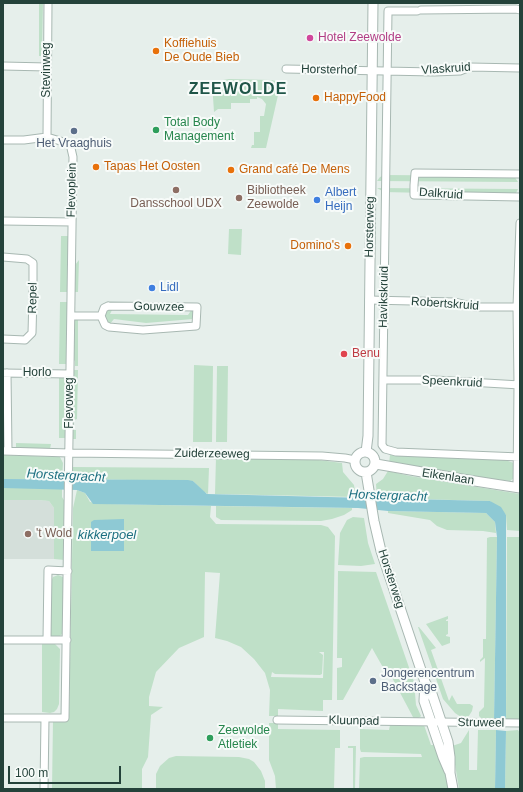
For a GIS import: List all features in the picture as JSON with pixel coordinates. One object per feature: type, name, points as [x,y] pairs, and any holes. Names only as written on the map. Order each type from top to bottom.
[{"type":"street","name":"Stevinweg","points":[[47,137],[48,3]]},
{"type":"street","name":"Horsterweg","points":[[366,452],[368,436],[373,3]]},
{"type":"street","name":"Havikskruid","points":[[519,456],[390,452],[385,450],[382,445],[388,11],[520,10]]},
{"type":"street","points":[[3,66],[47,67]]},
{"type":"street","name":"Vlaskruid","points":[[373,70],[434,72],[460,71],[470,67],[520,68]]},
{"type":"street","name":"Horsterhof","points":[[286,69],[373,70]]},
{"type":"street","points":[[3,140],[24,140],[47,137]]},
{"type":"street","name":"Flevoplein","points":[[47,137],[70,144],[73,157],[72,236]]},
{"type":"street","name":"Dalkruid","points":[[520,174],[415,173],[414,185],[414,195],[520,197]]},
{"type":"street","points":[[3,221],[72,222]]},
{"type":"street","points":[[519,487],[518,307],[520,223]]},
{"type":"street","name":"Flevoweg","points":[[45,718],[65,718],[72,236]]},
{"type":"street","name":"Repel","points":[[3,257],[26,259],[33,263],[34,296],[32,333],[25,340],[3,339]]},
{"type":"street","name":"Robertskruid","points":[[370,300],[455,302],[475,307],[518,307]]},
{"type":"street","name":"Gouwzee","points":[[108,306],[197,307],[196,326],[144,330],[130,329],[105,325],[101,316],[104,308],[108,306]]},
{"type":"street","points":[[71,316],[101,316]]},
{"type":"street","points":[[5,374],[6,451]]},
{"type":"street","name":"Horlo","points":[[5,374],[70,374]]},
{"type":"street","name":"Speenkruid","points":[[383,380],[435,380],[519,385]]},
{"type":"street","name":"Zuiderzeeweg","points":[[6,451],[322,456],[355,460]]},
{"type":"street","points":[[366,452],[374,456],[376,464],[371,471],[366,472],[358,470],[355,460],[360,453],[366,452]]},
{"type":"street","name":"Eikenlaan","points":[[376,464],[519,487]]},
{"type":"street","name":"Horsterweg","points":[[366,472],[371,495],[374,521],[382,552],[425,682],[432,694],[450,749],[450,773],[453,789]]},
{"type":"street","points":[[47,640],[48,570],[68,571]]},
{"type":"street","points":[[3,640],[67,640]]},
{"type":"street","name":"Horsterweg","points":[[425,682],[424,696],[431,722],[450,773]]},
{"type":"street","points":[[3,718],[45,718],[44,789]]},
{"type":"street","name":"Kluunpad","points":[[277,720],[442,722]]},
{"type":"street","name":"Struweel","points":[[442,722],[520,723]]},
{"type":"shaded area","name":"'t Wold","points":[[3,500],[49,501],[54,508],[54,559],[3,559]]},
{"type":"green space","points":[[39,3],[43,3],[42,56],[39,56]]},
{"type":"green space","points":[[229,79],[271,80],[281,82],[266,148],[251,148],[252,145],[254,145],[254,132],[260,132],[260,116],[264,116],[266,104],[262,99],[257,97],[257,99],[250,99],[250,103],[231,103],[231,109],[218,109],[214,112],[212,82]]},
{"type":"green space","points":[[385,175],[514,176],[518,182],[377,181],[380,177]]},
{"type":"green space","points":[[377,188],[518,189],[516,193],[511,195],[384,192]]},
{"type":"green space","points":[[229,229],[242,229],[241,255],[228,254]]},
{"type":"green space","points":[[61,236],[68,236],[68,292],[60,292]]},
{"type":"green space","points":[[79,260],[78,292],[75,292],[75,265]]},
{"type":"green space","points":[[60,302],[68,302],[67,364],[59,364]]},
{"type":"green space","points":[[113,308],[110,314],[188,315],[193,309],[195,323],[190,325],[193,319],[146,323],[114,319],[109,325],[103,316],[106,310]]},
{"type":"green space","points":[[78,319],[78,366],[75,366],[74,322]]},
{"type":"green space","points":[[194,365],[213,366],[212,442],[193,442]]},
{"type":"green space","points":[[217,366],[228,366],[227,442],[216,442]]},
{"type":"green space","points":[[74,370],[78,370],[77,419],[74,420],[76,439],[73,439]]},
{"type":"green space","points":[[59,376],[63,377],[66,382],[66,438],[59,438]]},
{"type":"green space","points":[[16,443],[51,444],[50,449],[16,449]]},
{"type":"green space","points":[[3,455],[60,457],[63,463],[62,479],[3,479]]},
{"type":"green space","points":[[390,455],[505,460],[514,463],[514,478],[510,481],[501,480],[389,464]]},
{"type":"green space","points":[[216,457],[311,459],[342,463],[343,472],[354,485],[356,497],[215,494]]},
{"type":"green space","points":[[73,467],[209,468],[208,494],[193,481],[73,479]]},
{"type":"green space","points":[[388,471],[520,494],[520,531],[507,530],[506,515],[490,501],[377,498],[376,484],[383,479]]},
{"type":"green space","points":[[3,488],[62,488],[62,497],[65,502],[65,560],[54,559],[54,508],[49,501],[3,500]]},
{"type":"green space","points":[[77,490],[85,493],[90,502],[107,504],[211,506],[210,517],[216,524],[321,525],[328,527],[335,536],[332,700],[323,700],[323,711],[278,709],[278,716],[269,716],[270,690],[265,673],[254,659],[241,647],[215,638],[220,573],[205,572],[204,637],[179,648],[156,672],[149,697],[149,706],[163,707],[151,715],[148,757],[142,769],[142,789],[52,789],[53,720],[69,715],[73,508]],"holes":[[[319,652],[324,652],[323,678],[271,677],[272,672],[275,674],[320,675],[322,674],[323,655]]]},
{"type":"green space","points":[[216,506],[352,508],[352,510],[344,515],[321,521],[221,520],[216,517]]},
{"type":"green space","points":[[388,511],[486,513],[495,522],[496,533],[483,531],[447,530],[437,526],[430,520],[388,513]]},
{"type":"green space","points":[[353,517],[364,518],[368,543],[375,564],[361,566],[338,565],[340,533],[347,520]]},
{"type":"green space","points":[[497,537],[494,720],[482,719],[479,716],[479,712],[484,707],[485,658],[480,662],[480,660],[483,657],[483,639],[486,639],[487,538]]},
{"type":"green space","points":[[507,537],[520,537],[520,719],[506,720]]},
{"type":"green space","points":[[338,571],[376,572],[414,682],[416,705],[421,716],[419,718],[414,719],[388,670],[385,671],[372,648],[343,700],[337,700],[337,668],[342,667],[342,658],[337,658]]},
{"type":"green space","points":[[58,575],[63,577],[64,582],[63,633],[58,638],[49,637],[51,582],[53,577]]},
{"type":"green space","points":[[448,616],[446,621],[448,621],[448,634],[446,636],[450,637],[450,643],[442,646],[426,624]]},
{"type":"green space","points":[[418,627],[436,648],[431,650],[449,701],[452,695],[457,704],[470,704],[473,706],[467,719],[464,719],[455,713],[443,699]]},
{"type":"green space","points":[[42,643],[54,643],[60,649],[59,704],[54,712],[50,713],[42,712]]},
{"type":"green space","points":[[269,723],[278,723],[278,729],[340,730],[340,748],[335,748],[334,789],[276,789],[275,776],[269,760]]},
{"type":"green space","points":[[390,725],[424,725],[431,745],[437,745],[450,789],[359,789],[360,758],[422,757],[421,754],[361,752],[360,729],[389,730]]},
{"type":"green space","points":[[469,730],[469,770],[477,770],[478,730],[496,730],[495,789],[459,789],[452,746],[461,743]]},
{"type":"green space","points":[[518,730],[520,733],[519,789],[505,789],[506,731]]},
{"type":"green space","points":[[348,746],[356,746],[355,789],[353,789],[353,748],[348,748]]},
{"type":"green space","points":[[176,756],[239,757],[249,759],[254,762],[261,771],[265,781],[265,789],[156,789],[156,774],[160,766],[169,758]]},
{"type":"water","points":[[3,479],[188,480],[193,481],[207,494],[490,501],[501,507],[506,515],[506,720],[494,720],[497,537],[495,522],[486,513],[388,511],[358,508],[93,504],[85,493],[77,490],[3,488]]},
{"type":"water","name":"kikkerpoel","points":[[124,519],[124,551],[91,551],[91,522],[94,520]]},
{"type":"water","points":[[496,730],[506,731],[505,789],[495,789]]},
{"type":"place","name":"Hotel Zeewolde","points":[[310,38]]},
{"type":"place","name":"Koffiehuis De Oude Bieb","points":[[156,51]]},
{"type":"place","name":"HappyFood","points":[[316,98]]},
{"type":"place","name":"Total Body Management","points":[[156,130]]},
{"type":"place","name":"Het Vraaghuis","points":[[74,131]]},
{"type":"place","name":"Tapas Het Oosten","points":[[96,167]]},
{"type":"place","name":"Grand café De Mens","points":[[231,170]]},
{"type":"place","name":"Dansschool UDX","points":[[176,190]]},
{"type":"place","name":"Bibliotheek Zeewolde","points":[[239,198]]},
{"type":"place","name":"Albert Heijn","points":[[317,200]]},
{"type":"place","name":"Domino's","points":[[348,246]]},
{"type":"place","name":"Lidl","points":[[152,288]]},
{"type":"place","name":"Benu","points":[[344,354]]},
{"type":"place","name":"'t Wold","points":[[28,534]]},
{"type":"place","name":"Jongerencentrum Backstage","points":[[373,681]]},
{"type":"place","name":"Zeewolde Atletiek","points":[[210,738]]},
{"type":"district","name":"ZEEWOLDE","points":[[238,90]]},
{"type":"water label","name":"Horstergracht","points":[[66,476]]},
{"type":"water label","name":"Horstergracht","points":[[388,496]]}]
